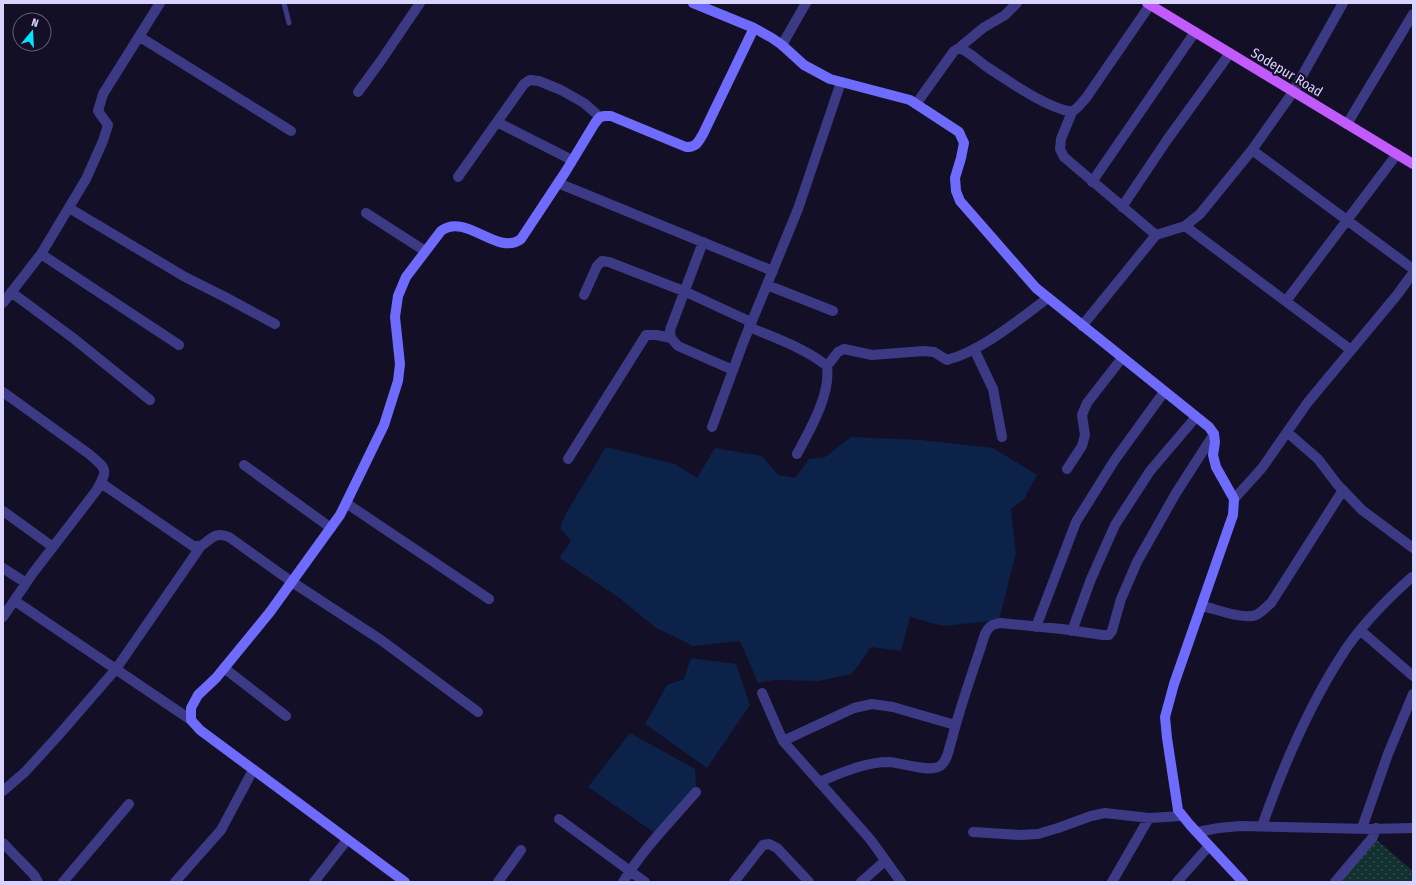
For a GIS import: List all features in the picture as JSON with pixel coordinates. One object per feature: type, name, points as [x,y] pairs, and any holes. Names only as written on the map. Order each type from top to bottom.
[{"type":"main road","name":"Sodepur Road","points":[[1148,4],[1413,164]]},
{"type":"street","points":[[3,303],[41,254],[86,179],[108,125],[98,111],[103,94],[160,3]]},
{"type":"street","points":[[358,92],[420,3]]},
{"type":"street","points":[[693,3],[754,28],[782,45],[804,65],[830,79],[910,100],[959,132],[964,143],[955,178],[956,191],[960,201],[1036,288],[1209,427],[1214,434],[1215,442],[1213,455],[1216,467],[1234,499],[1233,515],[1174,684],[1165,717],[1178,810],[1242,882]]},
{"type":"street","points":[[782,45],[806,3]]},
{"type":"street","points":[[916,104],[954,51],[983,28],[1004,15],[1017,3]]},
{"type":"street","points":[[1082,326],[1156,236],[1185,226],[1200,214],[1252,150],[1294,92],[1343,3]]},
{"type":"street","points":[[1148,4],[1086,98],[1072,112],[1061,139],[1060,149],[1064,157],[1156,236]]},
{"type":"street","points":[[1348,124],[1413,14]]},
{"type":"street","points":[[191,720],[191,708],[198,695],[216,678],[270,612],[340,515],[384,425],[398,381],[400,364],[394,317],[398,296],[406,278],[441,231],[446,227],[462,227],[503,243],[516,243],[521,239],[600,117],[611,116],[686,148],[697,144],[754,28]]},
{"type":"street","points":[[1092,182],[1195,32]]},
{"type":"street","points":[[140,37],[291,132]]},
{"type":"street","points":[[959,48],[1038,99],[1062,110],[1072,112]]},
{"type":"street","points":[[1122,207],[1167,140],[1230,53]]},
{"type":"street","points":[[458,177],[524,84],[530,80],[539,81],[561,90],[584,103],[600,117]]},
{"type":"street","points":[[712,427],[750,325],[798,210],[841,82]]},
{"type":"street","points":[[497,122],[572,160]]},
{"type":"street","points":[[1252,150],[1413,269]]},
{"type":"street","points":[[1286,301],[1397,154]]},
{"type":"street","points":[[558,183],[773,271]]},
{"type":"street","points":[[69,208],[185,277],[224,296],[275,324]]},
{"type":"street","points":[[366,213],[425,251]]},
{"type":"street","points":[[1185,226],[1351,350]]},
{"type":"street","points":[[703,242],[686,292],[670,330],[671,338],[678,346],[733,370]]},
{"type":"street","points":[[41,254],[179,344]]},
{"type":"street","points":[[584,295],[597,266],[602,261],[609,262],[686,292],[820,360],[827,366],[828,375],[821,404],[797,454]]},
{"type":"street","points":[[1234,499],[1262,468],[1308,402],[1397,295],[1413,273]]},
{"type":"street","points":[[766,285],[833,312]]},
{"type":"street","points":[[11,292],[74,338],[150,400]]},
{"type":"street","points":[[827,366],[838,352],[844,349],[872,355],[924,351],[934,352],[947,360],[956,358],[974,349],[1013,325],[1048,298]]},
{"type":"street","points":[[568,459],[646,335],[657,335],[671,338]]},
{"type":"street","points":[[974,349],[993,389],[1002,437]]},
{"type":"street","points":[[1067,468],[1082,446],[1085,435],[1082,414],[1087,403],[1122,358]]},
{"type":"street","points":[[3,392],[101,465],[105,471],[104,477],[96,491],[26,583],[15,601],[3,616]]},
{"type":"street","points":[[1036,627],[1076,522],[1114,461],[1164,392]]},
{"type":"street","points":[[1072,630],[1091,579],[1115,525],[1150,471],[1196,417]]},
{"type":"street","points":[[1287,432],[1318,459],[1342,490],[1362,510],[1413,548]]},
{"type":"street","points":[[819,782],[850,770],[876,763],[890,762],[932,769],[941,766],[946,758],[955,725],[985,634],[989,626],[994,623],[1109,635],[1112,631],[1121,599],[1136,562],[1176,493],[1214,434]]},
{"type":"street","points":[[244,465],[330,528]]},
{"type":"street","points":[[101,482],[193,546],[201,546]]},
{"type":"street","points":[[1202,606],[1241,616],[1255,615],[1262,611],[1271,603],[1342,490]]},
{"type":"street","points":[[346,503],[490,599]]},
{"type":"street","points":[[3,512],[53,547]]},
{"type":"street","points":[[3,791],[26,772],[116,669],[201,546],[218,534],[223,534],[229,537],[292,582],[381,640],[478,712]]},
{"type":"street","points":[[3,568],[26,583]]},
{"type":"street","points":[[1262,826],[1293,746],[1308,715],[1340,658],[1360,630],[1391,595],[1413,580]]},
{"type":"street","points":[[15,601],[191,720],[200,730],[405,882]]},
{"type":"street","points":[[1360,630],[1413,676]]},
{"type":"street","points":[[224,668],[286,716]]},
{"type":"street","points":[[762,692],[783,741],[870,839],[901,882]]},
{"type":"street","points":[[1362,828],[1388,754],[1413,694]]},
{"type":"street","points":[[783,741],[854,708],[872,704],[893,707],[955,725]]},
{"type":"street","points":[[175,882],[221,830],[253,770]]},
{"type":"street","points":[[623,882],[630,870],[696,792]]},
{"type":"street","points":[[63,882],[129,804]]},
{"type":"street","points":[[973,832],[1020,835],[1038,834],[1105,813],[1149,818],[1182,816]]},
{"type":"street","points":[[1112,882],[1149,818]]},
{"type":"street","points":[[559,819],[645,882]]},
{"type":"street","points":[[1197,832],[1240,826],[1413,828]]},
{"type":"street","points":[[1335,882],[1373,837],[1376,828]]},
{"type":"street","points":[[314,882],[347,840]]},
{"type":"street","points":[[3,843],[34,875],[38,882]]},
{"type":"street","points":[[734,882],[763,845],[769,844],[777,848],[809,882]]},
{"type":"street","points":[[1177,882],[1209,846]]},
{"type":"street","points":[[498,882],[521,850]]},
{"type":"street","points":[[861,882],[886,860]]},
{"type":"lane","points":[[284,3],[289,23]]},
{"type":"green space","points":[[1373,837],[1413,871],[1413,882],[1335,882]]},
{"type":"water","points":[[851,437],[921,440],[993,448],[1037,475],[1024,499],[1011,509],[1016,553],[999,620],[943,626],[910,617],[901,651],[871,647],[852,674],[818,681],[774,680],[758,683],[740,641],[693,646],[656,628],[618,597],[559,558],[571,541],[560,528],[565,515],[606,447],[675,464],[697,478],[715,448],[762,456],[778,475],[795,478],[809,459],[825,457]]},
{"type":"water","points":[[691,658],[736,664],[750,705],[707,768],[645,724],[667,685],[684,679]]},
{"type":"water","points":[[630,733],[695,769],[696,786],[655,833],[588,787]]}]
